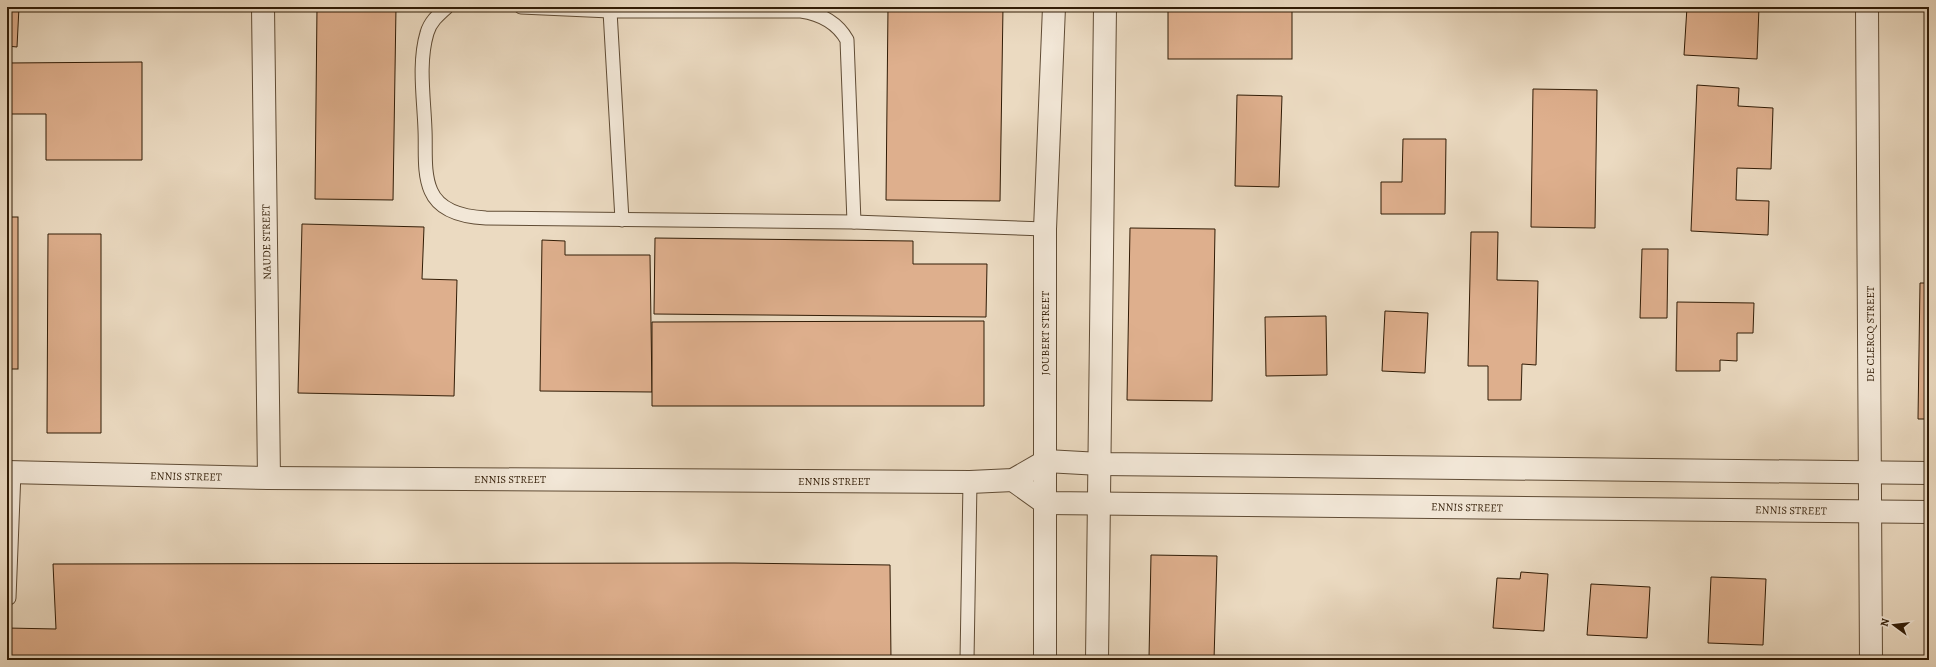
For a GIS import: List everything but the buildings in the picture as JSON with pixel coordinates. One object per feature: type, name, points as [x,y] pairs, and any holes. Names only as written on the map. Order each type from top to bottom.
[{"type":"street","name":"NAUDE STREET","points":[[263,7],[269,478]]},
{"type":"street","name":"JOUBERT STREET","points":[[1045,660],[1045,230],[1054,7]]},
{"type":"street","points":[[1097,660],[1105,7]]},
{"type":"street","name":"DE CLERCQ STREET","points":[[1867,7],[1871,660]]},
{"type":"street","name":"ENNIS STREET","points":[[11,472],[269,478],[970,482],[1013,480],[1046,461]]},
{"type":"street","points":[[1046,461],[1100,464],[1929,473]]},
{"type":"street","points":[[1013,480],[1045,503]]},
{"type":"street","name":"ENNIS STREET","points":[[1045,503],[1929,512]]},
{"type":"lane","points":[[447,7],[432,21],[427,33],[422,70],[427,171],[431,192],[442,204],[454,212],[469,217],[854,222],[1045,230]]},
{"type":"lane","points":[[521,7],[610,11],[801,11],[812,12],[833,22],[847,40],[854,222]]},
{"type":"lane","points":[[610,11],[622,220]]},
{"type":"lane","points":[[9,598],[11,472]]},
{"type":"lane","points":[[967,660],[970,482]]}]
